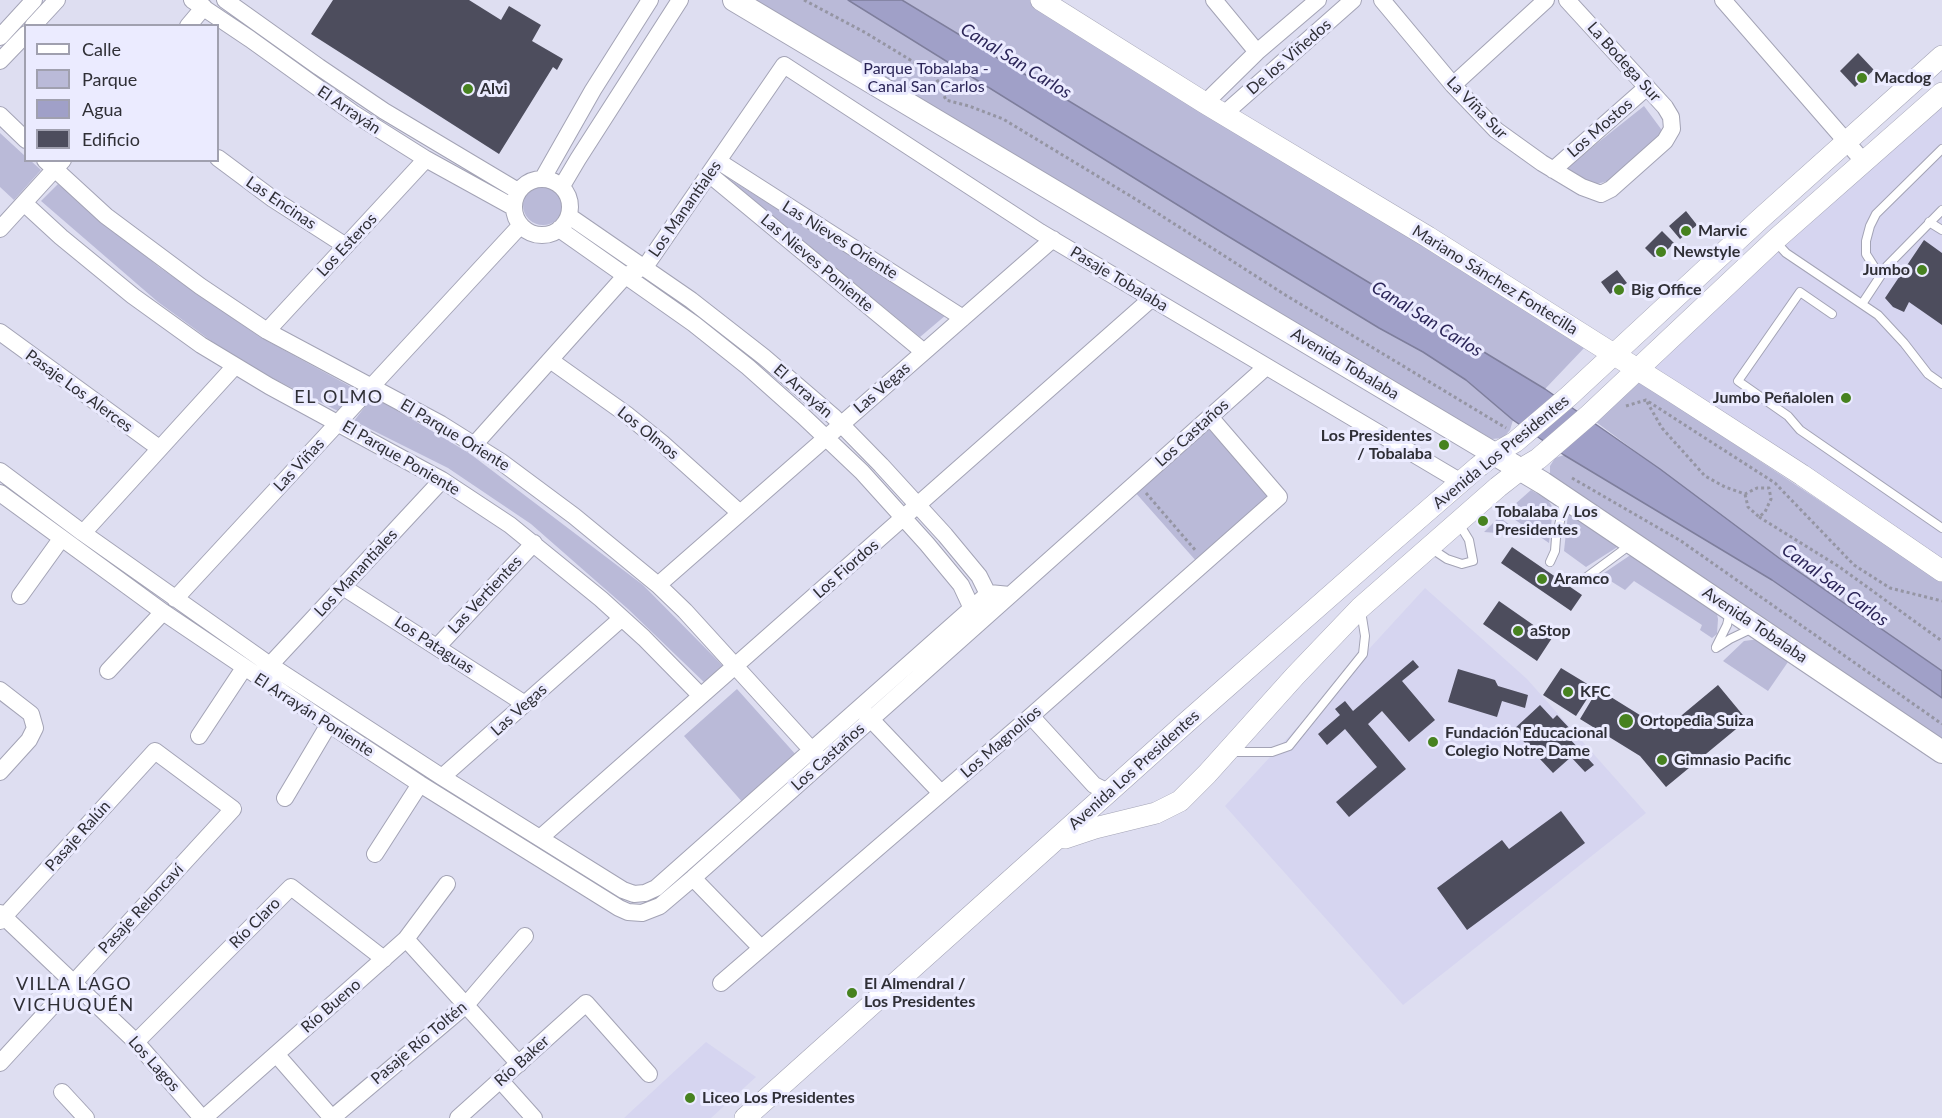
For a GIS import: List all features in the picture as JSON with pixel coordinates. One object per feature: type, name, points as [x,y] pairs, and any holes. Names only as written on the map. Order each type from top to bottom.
[{"type":"main road","name":"Avenida Tobalaba","points":[[734,0],[1510,441],[1521,469],[1567,486],[1634,542],[1942,752]]},
{"type":"street","points":[[0,37],[34,0]]},
{"type":"street","points":[[35,24],[57,0]]},
{"type":"street","name":"El Arrayán","points":[[225,0],[319,68],[384,111],[518,191]]},
{"type":"street","points":[[543,178],[593,90],[650,0]]},
{"type":"street","points":[[562,186],[680,0]]},
{"type":"street","name":"Mariano Sánchez Fontecilla","points":[[1041,0],[1205,103],[1428,237],[1638,370],[1802,475],[1942,571]]},
{"type":"street","points":[[1214,0],[1257,52]]},
{"type":"street","name":"De los Viñedos","points":[[1205,103],[1257,52],[1318,0]]},
{"type":"street","name":"De los Viñedos","points":[[1224,114],[1353,0]]},
{"type":"street","name":"La Viña Sur","points":[[1382,0],[1486,121],[1506,139],[1552,170],[1592,192]]},
{"type":"street","points":[[1453,85],[1546,0]]},
{"type":"street","name":"La Bodega Sur","points":[[1567,0],[1669,112],[1672,123],[1671,134],[1665,141],[1611,189],[1601,194],[1592,192]]},
{"type":"street","points":[[1723,0],[1864,162]]},
{"type":"street","points":[[189,24],[198,4]]},
{"type":"street","name":"El Arrayán","points":[[198,4],[327,96],[426,159],[513,207]]},
{"type":"street","points":[[0,61],[24,36]]},
{"type":"street","points":[[619,50],[638,63]]},
{"type":"street","name":"Avenida Los Presidentes","points":[[745,1118],[1388,545],[1510,441],[1569,396],[1759,220],[1942,56]]},
{"type":"street","name":"Los Manantiales","points":[[474,445],[626,275],[645,267],[784,65]]},
{"type":"street","name":"Pasaje Tobalaba","points":[[784,65],[1053,239],[1461,482]]},
{"type":"street","name":"Los Mostos","points":[[1552,170],[1647,87]]},
{"type":"street","name":"Avenida Los Presidentes","points":[[1053,842],[1084,831],[1156,813],[1180,801],[1360,608],[1434,542],[1521,469],[1542,456],[1589,415],[1775,240],[1942,93]]},
{"type":"street","points":[[0,115],[24,138]]},
{"type":"street","name":"Las Encinas","points":[[219,159],[273,199],[346,246]]},
{"type":"street","name":"Los Esteros","points":[[267,331],[426,159]]},
{"type":"street","points":[[0,229],[24,203],[54,164]]},
{"type":"street","name":"El Parque Oriente","points":[[54,164],[106,216],[200,286],[267,331],[424,414],[474,445],[574,516],[658,585],[711,637],[817,756]]},
{"type":"street","name":"Las Nieves Oriente","points":[[713,168],[963,318]]},
{"type":"street","name":"Las Nieves Poniente","points":[[713,168],[924,352]]},
{"type":"street","points":[[543,178],[553,180],[562,186],[568,195],[570,205],[564,222],[550,234],[539,235],[529,233],[520,226],[513,207],[518,191],[524,184],[533,179],[543,178]]},
{"type":"street","name":"El Parque Poniente","points":[[24,203],[133,296],[201,345],[442,480],[534,543],[622,618],[701,696]]},
{"type":"street","points":[[1759,220],[1775,240]]},
{"type":"street","name":"El Arrayán","points":[[564,222],[645,267],[736,335],[841,424],[918,505],[970,565],[988,593],[994,609]]},
{"type":"street","name":"El Arrayán","points":[[564,222],[626,275],[724,348],[826,437],[904,518],[961,585],[978,623]]},
{"type":"street","name":"Las Viñas","points":[[175,599],[520,226]]},
{"type":"street","name":"Las Vegas","points":[[658,585],[1053,239]]},
{"type":"street","name":"Los Fiordos","points":[[540,838],[1152,299]]},
{"type":"street","name":"Pasaje Los Alerces","points":[[0,332],[159,448]]},
{"type":"street","name":"Los Olmos","points":[[550,360],[626,414],[740,513]]},
{"type":"street","points":[[83,533],[235,366]]},
{"type":"street","name":"Los Castaños","points":[[865,713],[1010,596],[1266,367]]},
{"type":"street","name":"Los Magnolios","points":[[721,983],[1031,716],[1279,497],[1210,417]]},
{"type":"street","name":"El Arrayán Poniente","points":[[0,471],[175,599],[270,664],[442,777],[623,890],[639,894]]},
{"type":"street","name":"Los Manantiales","points":[[270,664],[442,480]]},
{"type":"street","name":"El Arrayán Poniente","points":[[0,493],[163,612],[328,724],[620,908],[628,912],[642,913]]},
{"type":"street","points":[[1429,511],[1428,527],[1434,542]]},
{"type":"street","points":[[20,596],[61,539]]},
{"type":"street","name":"Las Vertientes","points":[[437,647],[534,543]]},
{"type":"street","points":[[1388,545],[1402,551],[1407,566]]},
{"type":"street","name":"Los Pataguas","points":[[343,587],[525,704]]},
{"type":"street","points":[[988,593],[1010,596]]},
{"type":"street","name":"Los Castaños","points":[[639,894],[656,888],[817,756],[865,713],[988,593]]},
{"type":"street","points":[[108,671],[163,612]]},
{"type":"street","name":"Las Vegas","points":[[442,777],[622,618]]},
{"type":"street","points":[[199,736],[244,668]]},
{"type":"street","points":[[0,690],[31,714],[35,728],[29,740],[0,772]]},
{"type":"street","points":[[865,713],[941,793]]},
{"type":"street","points":[[1031,716],[1094,785],[1110,793],[1113,808],[1119,816],[1127,820]]},
{"type":"street","points":[[285,798],[328,724]]},
{"type":"street","name":"Pasaje Ralún","points":[[1,917],[155,751],[233,809]]},
{"type":"street","name":"Los Castaños","points":[[642,913],[660,906],[693,878],[817,756]]},
{"type":"street","points":[[375,854],[420,784]]},
{"type":"street","name":"Pasaje Reloncaví","points":[[0,1064],[233,809]]},
{"type":"street","points":[[693,878],[760,948]]},
{"type":"street","name":"Río Bueno","points":[[203,1118],[406,939],[447,884]]},
{"type":"street","name":"Río Claro","points":[[136,1042],[291,887],[384,959]]},
{"type":"street","name":"Los Lagos","points":[[1,917],[136,1042],[203,1118]]},
{"type":"street","name":"Pasaje Río Toltén","points":[[332,1118],[466,1005],[525,936]]},
{"type":"street","points":[[406,939],[519,1064]]},
{"type":"street","name":"Río Baker","points":[[458,1118],[586,1004],[649,1074]]},
{"type":"street","points":[[276,1054],[332,1118]]},
{"type":"street","points":[[500,1080],[534,1118]]},
{"type":"street","points":[[62,1092],[86,1118]]},
{"type":"lane","points":[[1881,276],[1866,254],[1866,241],[1870,226],[1876,214],[1942,149]]},
{"type":"lane","points":[[1862,304],[1887,266],[1942,210]]},
{"type":"lane","points":[[1929,222],[1942,230]]},
{"type":"lane","points":[[1775,240],[1786,253],[1878,315],[1928,374],[1942,384]]},
{"type":"lane","points":[[1832,314],[1800,292],[1738,381],[1788,416],[1800,430],[1942,528]]},
{"type":"lane","points":[[1550,562],[1555,551],[1567,486]]},
{"type":"lane","points":[[1434,542],[1447,560],[1462,564],[1473,561],[1469,540],[1458,522]]},
{"type":"lane","points":[[1580,582],[1634,542]]},
{"type":"lane","points":[[1227,752],[1272,752],[1289,746],[1363,654],[1365,636],[1360,608]]},
{"type":"lane","points":[[1731,609],[1727,625],[1716,648],[1745,631],[1757,627]]},
{"type":"path","points":[[804,0],[866,33],[935,75],[946,100],[1003,119],[1137,200],[1510,441]]},
{"type":"path","points":[[1625,406],[1646,400],[1775,483],[1854,566],[1890,588],[1942,601]]},
{"type":"path","points":[[1646,400],[1662,428],[1705,476],[1725,487],[1745,494],[1757,488],[1769,488],[1775,483]]},
{"type":"path","points":[[1137,482],[1205,562]]},
{"type":"path","points":[[1567,486],[1682,541],[1942,724]]},
{"type":"path","points":[[1759,517],[1765,512],[1771,499],[1769,488]]},
{"type":"path","points":[[1745,494],[1748,507],[1759,517],[1838,566],[1942,641]]},
{"type":"shaded area","points":[[1942,106],[1942,561],[1652,367]]},
{"type":"shaded area","name":"Fundación Educacional Colegio Notre Dame","points":[[1425,588],[1527,679],[1646,813],[1403,1005],[1225,806]]},
{"type":"shaded area","name":"Liceo Los Presidentes","points":[[706,1042],[756,1077],[711,1118],[624,1118]]},
{"type":"green space","name":"Parque Tobalaba - Canal San Carlos","points":[[751,0],[848,0],[1226,235],[1379,328],[1423,352],[1466,380],[1513,420],[1510,430],[1503,438],[1492,439]]},
{"type":"green space","points":[[902,0],[1030,0],[1586,346],[1545,389]]},
{"type":"green space","points":[[1644,106],[1664,133],[1608,181],[1593,185],[1566,168]]},
{"type":"green space","points":[[0,133],[24,155],[24,162],[32,162],[41,170],[14,200],[0,187]]},
{"type":"green space","points":[[720,173],[946,315],[920,337]]},
{"type":"green space","points":[[58,184],[159,267],[260,337],[355,389],[340,412],[240,362],[158,302],[41,201]]},
{"type":"green space","points":[[543,185],[557,191],[563,205],[557,219],[543,225],[529,219],[523,205],[529,191]]},
{"type":"green space","points":[[1638,380],[1942,582],[1942,671],[1779,558],[1592,419]]},
{"type":"green space","points":[[373,396],[469,453],[643,585],[727,670],[708,686],[628,609],[531,524],[448,468],[354,421]]},
{"type":"green space","points":[[1207,427],[1270,498],[1197,562],[1134,491]]},
{"type":"green space","points":[[1564,455],[1772,580],[1942,698],[1942,744],[1550,474],[1550,466],[1555,458]]},
{"type":"green space","points":[[1531,490],[1548,500],[1553,508],[1549,543],[1505,513]]},
{"type":"green space","points":[[1568,514],[1619,546],[1586,567],[1564,551]]},
{"type":"green space","points":[[1499,517],[1524,535],[1484,532]]},
{"type":"green space","points":[[1629,556],[1636,556],[1716,609],[1717,634],[1712,638],[1700,630],[1702,625],[1634,581],[1625,590],[1601,575]]},
{"type":"green space","points":[[1759,639],[1790,659],[1768,691],[1723,661],[1744,641]]},
{"type":"green space","points":[[737,689],[797,756],[744,804],[684,736]]},
{"type":"water","name":"Canal San Carlos","points":[[848,0],[902,0],[1545,389],[1660,469],[1779,558],[1942,671],[1942,698],[1772,580],[1564,455],[1513,420],[1466,380],[1423,352],[1379,328],[1226,235]]},
{"type":"building","name":"Alvi","points":[[333,0],[469,0],[501,20],[509,6],[541,25],[532,41],[563,59],[557,70],[553,67],[499,154],[311,34]]},
{"type":"building","points":[[1858,53],[1874,70],[1855,87],[1840,71]]},
{"type":"building","points":[[1686,211],[1697,225],[1680,239],[1669,226]]},
{"type":"building","points":[[1662,231],[1674,243],[1661,256],[1654,257],[1645,248]]},
{"type":"building","name":"Jumbo","points":[[1924,240],[1942,253],[1942,325],[1909,302],[1904,312],[1893,307],[1885,298]]},
{"type":"building","points":[[1617,270],[1627,283],[1616,295],[1614,291],[1610,294],[1601,282]]},
{"type":"building","name":"Aramco","points":[[1512,547],[1582,595],[1571,611],[1501,563]]},
{"type":"building","name":"aStop","points":[[1499,601],[1552,638],[1537,661],[1483,624]]},
{"type":"building","points":[[1413,660],[1419,667],[1402,681],[1435,720],[1409,742],[1382,711],[1368,724],[1406,769],[1349,817],[1336,802],[1377,767],[1345,729],[1327,745],[1318,734],[1340,715],[1335,709],[1345,701],[1353,711]]},
{"type":"building","name":"KFC","points":[[1561,668],[1594,688],[1576,716],[1543,695]]},
{"type":"building","points":[[1458,669],[1495,680],[1498,686],[1528,695],[1525,708],[1502,701],[1497,717],[1448,702]]},
{"type":"building","points":[[1718,685],[1747,720],[1666,787],[1640,756],[1580,719],[1598,689],[1664,730]]},
{"type":"building","points":[[1540,705],[1553,719],[1557,715],[1573,732],[1568,737],[1594,765],[1585,772],[1571,757],[1553,773],[1513,730]]},
{"type":"building","points":[[1561,811],[1585,843],[1467,930],[1437,888],[1502,840],[1509,849]]},
{"type":"place","name":"Macdog","points":[[1862,78]]},
{"type":"place","name":"Alvi","points":[[468,89]]},
{"type":"place","name":"Marvic","points":[[1686,231]]},
{"type":"place","name":"Newstyle","points":[[1661,252]]},
{"type":"place","name":"Jumbo","points":[[1922,270]]},
{"type":"place","name":"Big Office","points":[[1619,290]]},
{"type":"place","name":"Jumbo Peñalolen","points":[[1846,398]]},
{"type":"place","name":"Los Presidentes / Tobalaba","points":[[1444,445]]},
{"type":"place","name":"Tobalaba / Los Presidentes","points":[[1483,521]]},
{"type":"place","name":"Aramco","points":[[1542,579]]},
{"type":"place","name":"aStop","points":[[1518,631]]},
{"type":"place","name":"KFC","points":[[1568,692]]},
{"type":"place","name":"Ortopedia Suiza","points":[[1626,721]]},
{"type":"place","name":"Fundación Educacional Colegio Notre Dame","points":[[1433,742]]},
{"type":"place","name":"Gimnasio Pacific","points":[[1662,760]]},
{"type":"place","name":"El Almendral / Los Presidentes","points":[[852,993]]},
{"type":"place","name":"Liceo Los Presidentes","points":[[690,1098]]},
{"type":"district","name":"EL OLMO","points":[[339,397]]},
{"type":"district","name":"VILLA LAGO VICHUQUÉN","points":[[74,994]]}]
